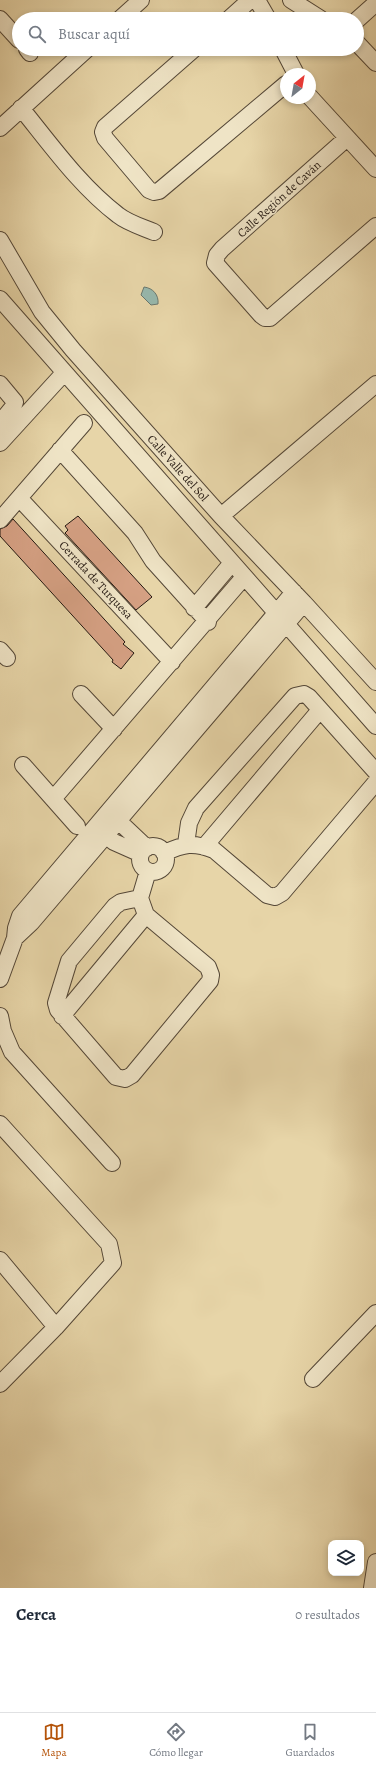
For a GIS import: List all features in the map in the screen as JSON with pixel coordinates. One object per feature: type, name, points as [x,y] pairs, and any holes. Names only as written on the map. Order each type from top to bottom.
[{"type":"street","points":[[128,12],[141,0]]},
{"type":"street","points":[[237,12],[250,0]]},
{"type":"street","points":[[257,0],[264,12]]},
{"type":"street","points":[[291,0],[310,12]]},
{"type":"street","points":[[364,14],[376,3]]},
{"type":"street","points":[[0,19],[12,32]]},
{"type":"street","points":[[364,50],[376,63]]},
{"type":"street","points":[[0,128],[79,56]]},
{"type":"street","points":[[186,56],[105,127],[103,132],[110,144],[149,190],[154,192],[159,191],[280,89]]},
{"type":"street","points":[[287,56],[293,68]]},
{"type":"street","points":[[316,104],[376,169]]},
{"type":"street","points":[[21,108],[67,165],[100,200],[119,216],[154,232]]},
{"type":"street","name":"Calle Región de Caván","points":[[347,138],[222,249],[217,255],[215,263],[261,315],[265,318],[270,318],[376,226]]},
{"type":"street","name":"Calle Valle del Sol","points":[[0,240],[42,312],[73,350],[221,516],[376,682]]},
{"type":"street","points":[[0,299],[231,564],[376,726]]},
{"type":"street","points":[[0,443],[64,373]]},
{"type":"street","points":[[0,384],[15,402],[14,407],[0,423]]},
{"type":"street","points":[[221,516],[376,384]]},
{"type":"street","points":[[0,520],[84,423]]},
{"type":"street","points":[[60,450],[135,533],[153,561],[208,622]]},
{"type":"street","name":"Cerrada de Turquesa","points":[[20,498],[172,662]]},
{"type":"street","points":[[194,608],[231,564]]},
{"type":"street","points":[[53,799],[208,622],[244,577]]},
{"type":"street","points":[[0,979],[15,938],[16,928],[20,916],[100,831],[299,598]]},
{"type":"street","points":[[81,694],[114,729]]},
{"type":"street","points":[[186,844],[189,823],[196,808],[295,696],[304,694],[376,772]]},
{"type":"street","points":[[204,847],[320,710]]},
{"type":"street","points":[[22,765],[77,826]]},
{"type":"street","points":[[164,853],[186,844],[214,850],[267,895],[275,897],[282,893],[376,782]]},
{"type":"street","points":[[113,816],[144,851],[142,866],[148,871],[157,871],[164,866],[166,857],[164,853],[154,846],[144,851]]},
{"type":"street","points":[[100,831],[144,851]]},
{"type":"street","points":[[140,898],[121,902],[115,906],[69,961],[56,1003],[62,1016],[116,1077],[125,1079],[132,1075],[210,981],[211,974],[208,967],[146,916],[140,898],[148,871]]},
{"type":"street","points":[[62,1016],[146,916]]},
{"type":"street","points":[[0,1016],[6,1048],[112,1163]]},
{"type":"street","points":[[0,1124],[109,1244],[113,1263],[56,1327],[0,1384]]},
{"type":"street","points":[[0,1260],[56,1327]]},
{"type":"street","points":[[312,1379],[376,1313]]},
{"type":"street","points":[[372,1588],[376,1562]]},
{"type":"water","points":[[144,287],[155,292],[158,298],[158,304],[151,305],[141,295]]},
{"type":"building","points":[[78,516],[152,597],[136,610],[65,533],[68,530],[65,526]]},
{"type":"building","points":[[13,519],[125,642],[123,644],[134,653],[121,669],[112,662],[113,660],[0,536],[0,529],[7,526]]}]
